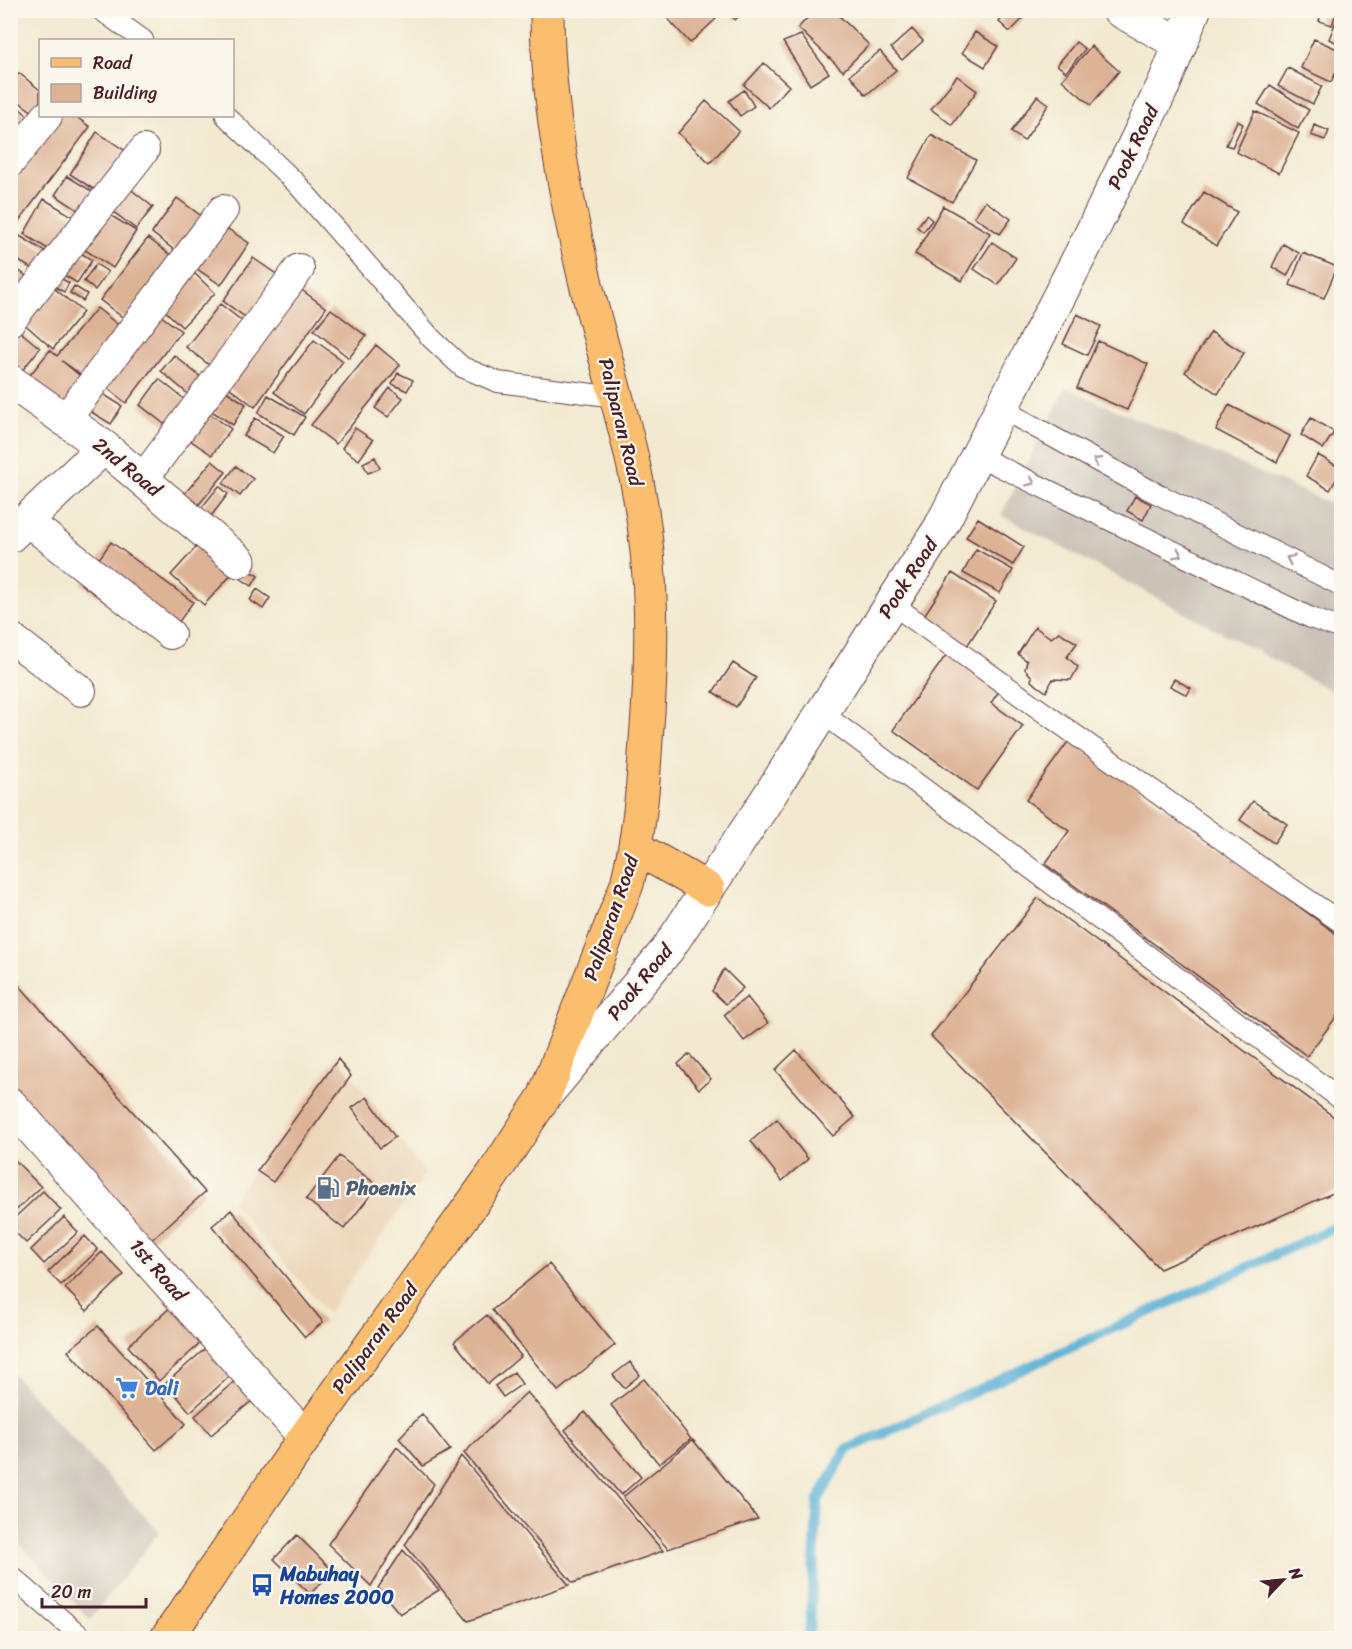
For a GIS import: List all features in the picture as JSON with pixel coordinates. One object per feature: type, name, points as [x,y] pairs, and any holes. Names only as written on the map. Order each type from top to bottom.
[{"type":"main road","name":"Paliparan Road","points":[[167,1638],[305,1437],[492,1176],[544,1097],[627,884],[636,848],[650,693],[652,634],[648,549],[637,481],[582,267],[558,147],[547,44],[547,10]]},
{"type":"main road","points":[[636,848],[708,889]]},
{"type":"street","points":[[1119,10],[1180,44]]},
{"type":"street","name":"Pook Road","points":[[544,1097],[667,950],[940,528],[1091,234],[1164,84],[1194,10]]},
{"type":"street","points":[[10,162],[46,117]]},
{"type":"street","points":[[10,321],[144,150]]},
{"type":"street","points":[[65,420],[223,210]]},
{"type":"street","points":[[143,479],[299,269]]},
{"type":"street","name":"2nd Road","points":[[10,381],[104,447],[239,561]]},
{"type":"street","points":[[104,447],[18,528],[170,634]]},
{"type":"street","points":[[10,637],[81,692]]},
{"type":"street","name":"1st Road","points":[[10,1104],[305,1437]]},
{"type":"lane","points":[[101,10],[142,39]]},
{"type":"lane","points":[[227,117],[297,184],[432,339],[462,367],[498,382],[616,397]]},
{"type":"lane","points":[[1002,409],[1148,489],[1341,586]]},
{"type":"lane","points":[[978,456],[1311,618],[1341,629]]},
{"type":"lane","points":[[892,604],[1341,923]]},
{"type":"lane","points":[[822,712],[1341,1100]]},
{"type":"lane","points":[[10,1575],[83,1638]]},
{"type":"shaded area","points":[[1066,388],[1341,508],[1341,696],[1001,515]]},
{"type":"shaded area","name":"Phoenix","points":[[337,1054],[425,1174],[328,1313],[231,1202]]},
{"type":"shaded area","points":[[11,1372],[159,1532],[90,1619],[11,1535]]},
{"type":"building","points":[[660,10],[708,10],[716,19],[690,43]]},
{"type":"building","points":[[727,10],[746,10],[735,20]]},
{"type":"building","points":[[815,10],[833,10],[869,45],[843,71],[798,28]]},
{"type":"building","points":[[1010,10],[1031,10],[1010,32],[999,22]]},
{"type":"building","points":[[1322,10],[1337,10],[1332,25],[1319,21]]},
{"type":"building","points":[[1339,13],[1342,14],[1342,45],[1329,39]]},
{"type":"building","points":[[912,29],[923,41],[902,60],[891,48]]},
{"type":"building","points":[[975,32],[998,46],[985,67],[962,53]]},
{"type":"building","points":[[801,35],[829,73],[810,85],[783,42]]},
{"type":"building","points":[[1314,39],[1342,51],[1342,60],[1331,82],[1301,68]]},
{"type":"building","points":[[1076,42],[1085,49],[1066,72],[1057,65]]},
{"type":"building","points":[[1091,46],[1119,71],[1091,105],[1062,80]]},
{"type":"building","points":[[880,51],[896,70],[866,95],[850,75]]},
{"type":"building","points":[[764,63],[789,86],[769,108],[744,85]]},
{"type":"building","points":[[1288,68],[1322,86],[1313,104],[1278,86]]},
{"type":"building","points":[[19,73],[39,89],[38,116],[10,95],[10,84]]},
{"type":"building","points":[[957,76],[977,91],[952,125],[931,109]]},
{"type":"building","points":[[1270,85],[1309,110],[1298,129],[1258,104]]},
{"type":"building","points":[[744,90],[754,106],[740,116],[729,101]]},
{"type":"building","points":[[1037,96],[1049,104],[1024,141],[1011,132]]},
{"type":"building","points":[[10,101],[30,117],[15,135],[10,131]]},
{"type":"building","points":[[706,101],[739,131],[710,163],[678,133]]},
{"type":"building","points":[[1255,111],[1299,133],[1279,173],[1236,152]]},
{"type":"building","points":[[52,117],[76,117],[90,127],[10,233],[10,172]]},
{"type":"building","points":[[1237,121],[1243,124],[1232,147],[1226,145]]},
{"type":"building","points":[[1314,125],[1329,131],[1325,140],[1311,135]]},
{"type":"building","points":[[97,132],[130,154],[104,196],[70,174]]},
{"type":"building","points":[[931,135],[976,160],[952,202],[908,178]]},
{"type":"building","points":[[67,176],[93,192],[81,212],[55,195]]},
{"type":"building","points":[[128,187],[153,207],[136,229],[111,210]]},
{"type":"building","points":[[1204,192],[1237,212],[1216,246],[1184,224]]},
{"type":"building","points":[[177,198],[204,218],[178,253],[152,233]]},
{"type":"building","points":[[44,199],[75,218],[54,253],[24,234]]},
{"type":"building","points":[[985,201],[1011,219],[1000,234],[974,217]]},
{"type":"building","points":[[943,206],[990,233],[962,281],[915,254]]},
{"type":"building","points":[[102,210],[136,231],[113,268],[79,246]]},
{"type":"building","points":[[926,215],[932,220],[923,232],[917,227]]},
{"type":"building","points":[[216,221],[249,243],[221,285],[188,263]]},
{"type":"building","points":[[18,235],[48,253],[36,271],[10,256],[10,248]]},
{"type":"building","points":[[148,238],[174,258],[126,320],[100,300]]},
{"type":"building","points":[[992,242],[1016,258],[998,285],[974,269]]},
{"type":"building","points":[[1283,244],[1299,253],[1287,276],[1272,267]]},
{"type":"building","points":[[71,247],[92,260],[77,283],[56,270]]},
{"type":"building","points":[[1303,253],[1337,267],[1324,298],[1290,285]]},
{"type":"building","points":[[253,258],[282,278],[252,322],[223,301]]},
{"type":"building","points":[[10,264],[33,281],[10,310]]},
{"type":"building","points":[[96,264],[108,272],[95,290],[84,281]]},
{"type":"building","points":[[191,270],[215,293],[182,327],[158,304]]},
{"type":"building","points":[[55,275],[69,283],[64,292],[50,284]]},
{"type":"building","points":[[50,285],[83,312],[53,349],[21,321]]},
{"type":"building","points":[[295,285],[326,308],[255,407],[225,384]]},
{"type":"building","points":[[74,286],[87,294],[83,301],[70,293]]},
{"type":"building","points":[[220,304],[246,324],[213,368],[186,347]]},
{"type":"building","points":[[97,308],[122,328],[83,376],[62,361],[84,379],[56,413],[22,385],[50,350],[57,356]]},
{"type":"building","points":[[331,309],[366,336],[349,358],[314,330]]},
{"type":"building","points":[[156,312],[181,331],[126,403],[101,383]]},
{"type":"building","points":[[1077,314],[1101,326],[1087,355],[1063,344]]},
{"type":"building","points":[[18,330],[40,348],[14,381],[10,378],[10,340]]},
{"type":"building","points":[[1211,332],[1244,353],[1218,394],[1185,372]]},
{"type":"building","points":[[314,340],[343,361],[304,414],[274,392]]},
{"type":"building","points":[[1098,341],[1148,364],[1127,410],[1077,388]]},
{"type":"building","points":[[376,345],[400,365],[336,444],[311,425]]},
{"type":"building","points":[[174,355],[209,384],[195,400],[161,371]]},
{"type":"building","points":[[398,373],[413,380],[407,391],[392,384]]},
{"type":"building","points":[[159,379],[193,406],[173,431],[140,405]]},
{"type":"building","points":[[92,387],[122,406],[111,424],[80,405]]},
{"type":"building","points":[[390,388],[403,398],[388,417],[375,408]]},
{"type":"building","points":[[223,389],[246,404],[233,425],[210,410]]},
{"type":"building","points":[[268,395],[305,417],[294,435],[258,413]]},
{"type":"building","points":[[1229,405],[1290,436],[1277,462],[1216,430]]},
{"type":"building","points":[[203,409],[231,429],[212,455],[184,436]]},
{"type":"building","points":[[255,418],[284,436],[273,453],[244,436]]},
{"type":"building","points":[[1311,418],[1334,432],[1323,449],[1301,435]]},
{"type":"building","points":[[355,428],[373,440],[359,460],[342,448]]},
{"type":"building","points":[[1318,455],[1342,469],[1330,490],[1306,476]]},
{"type":"building","points":[[375,457],[380,468],[368,473],[363,463]]},
{"type":"building","points":[[212,461],[226,472],[190,515],[176,504]]},
{"type":"building","points":[[236,466],[253,479],[240,496],[223,483]]},
{"type":"building","points":[[219,486],[228,494],[205,524],[195,516]]},
{"type":"building","points":[[1135,496],[1151,504],[1143,520],[1127,511]]},
{"type":"building","points":[[978,518],[1024,547],[1013,565],[966,537]]},
{"type":"building","points":[[111,542],[193,602],[163,644],[81,584]]},
{"type":"building","points":[[199,544],[232,574],[204,605],[171,575]]},
{"type":"building","points":[[976,549],[1013,570],[1000,593],[963,573]]},
{"type":"building","points":[[243,566],[258,576],[252,586],[237,576]]},
{"type":"building","points":[[952,573],[996,601],[967,646],[923,617]]},
{"type":"building","points":[[257,589],[270,598],[263,609],[250,600]]},
{"type":"building","points":[[1035,627],[1051,638],[1059,632],[1077,643],[1067,657],[1078,667],[1071,680],[1053,679],[1046,692],[1031,681],[1032,677],[1025,669],[1027,661],[1018,654]]},
{"type":"building","points":[[951,648],[1003,685],[991,703],[1023,726],[977,790],[893,730]]},
{"type":"building","points":[[733,663],[756,678],[736,707],[713,692]]},
{"type":"building","points":[[1174,679],[1191,688],[1187,695],[1170,686]]},
{"type":"building","points":[[1070,739],[1342,938],[1342,1009],[1307,1056],[1045,864],[1069,831],[1026,800]]},
{"type":"building","points":[[1253,801],[1287,824],[1274,843],[1240,820]]},
{"type":"building","points":[[1038,898],[1342,1123],[1342,1189],[1160,1269],[931,1036]]},
{"type":"building","points":[[724,969],[743,988],[726,1004],[712,991]]},
{"type":"building","points":[[10,975],[205,1192],[149,1242],[10,1087]]},
{"type":"building","points":[[747,997],[768,1023],[744,1041],[724,1015]]},
{"type":"building","points":[[796,1050],[855,1117],[833,1136],[775,1070]]},
{"type":"building","points":[[689,1054],[711,1079],[699,1089],[678,1064]]},
{"type":"building","points":[[338,1059],[351,1076],[273,1182],[257,1171]]},
{"type":"building","points":[[367,1097],[395,1137],[380,1148],[352,1108]]},
{"type":"building","points":[[777,1119],[808,1159],[782,1181],[751,1141]]},
{"type":"building","points":[[10,1155],[41,1187],[10,1216]]},
{"type":"building","points":[[339,1156],[378,1186],[344,1229],[306,1199]]},
{"type":"building","points":[[43,1191],[61,1210],[26,1243],[10,1227],[10,1222]]},
{"type":"building","points":[[231,1210],[323,1322],[305,1337],[212,1226]]},
{"type":"building","points":[[64,1217],[78,1232],[44,1264],[31,1250]]},
{"type":"building","points":[[85,1236],[98,1250],[61,1285],[48,1272]]},
{"type":"building","points":[[102,1252],[124,1275],[87,1311],[65,1288]]},
{"type":"building","points":[[549,1264],[615,1345],[558,1391],[492,1310]]},
{"type":"building","points":[[174,1304],[205,1339],[159,1381],[128,1346]]},
{"type":"building","points":[[487,1315],[521,1356],[488,1384],[454,1342]]},
{"type":"building","name":"Dali","points":[[98,1326],[186,1424],[156,1450],[68,1351]]},
{"type":"building","points":[[206,1348],[230,1376],[190,1412],[166,1383]]},
{"type":"building","points":[[630,1362],[640,1375],[624,1388],[613,1375]]},
{"type":"building","points":[[514,1372],[522,1384],[503,1397],[495,1386]]},
{"type":"building","points":[[237,1379],[254,1399],[211,1435],[195,1416]]},
{"type":"building","points":[[644,1379],[691,1439],[659,1464],[611,1405]]},
{"type":"building","points":[[527,1392],[663,1551],[573,1583],[464,1453]]},
{"type":"building","points":[[585,1412],[641,1477],[621,1495],[565,1430]]},
{"type":"building","points":[[422,1414],[450,1450],[423,1466],[399,1438]]},
{"type":"building","points":[[693,1440],[758,1519],[668,1549],[623,1497]]},
{"type":"building","points":[[397,1447],[434,1484],[371,1586],[328,1544]]},
{"type":"building","points":[[461,1456],[569,1585],[468,1621],[405,1545]]},
{"type":"building","points":[[297,1535],[333,1571],[310,1594],[274,1559]]},
{"type":"building","points":[[403,1550],[439,1590],[400,1614],[378,1588]]},
{"type":"waterway","points":[[809,1638],[818,1500],[846,1450],[1342,1224]]},
{"type":"place","name":"Phoenix","points":[[328,1188]]},
{"type":"place","name":"Dali","points":[[127,1388]]},
{"type":"place","name":"Mabuhay Homes 2000","points":[[262,1585]]}]
